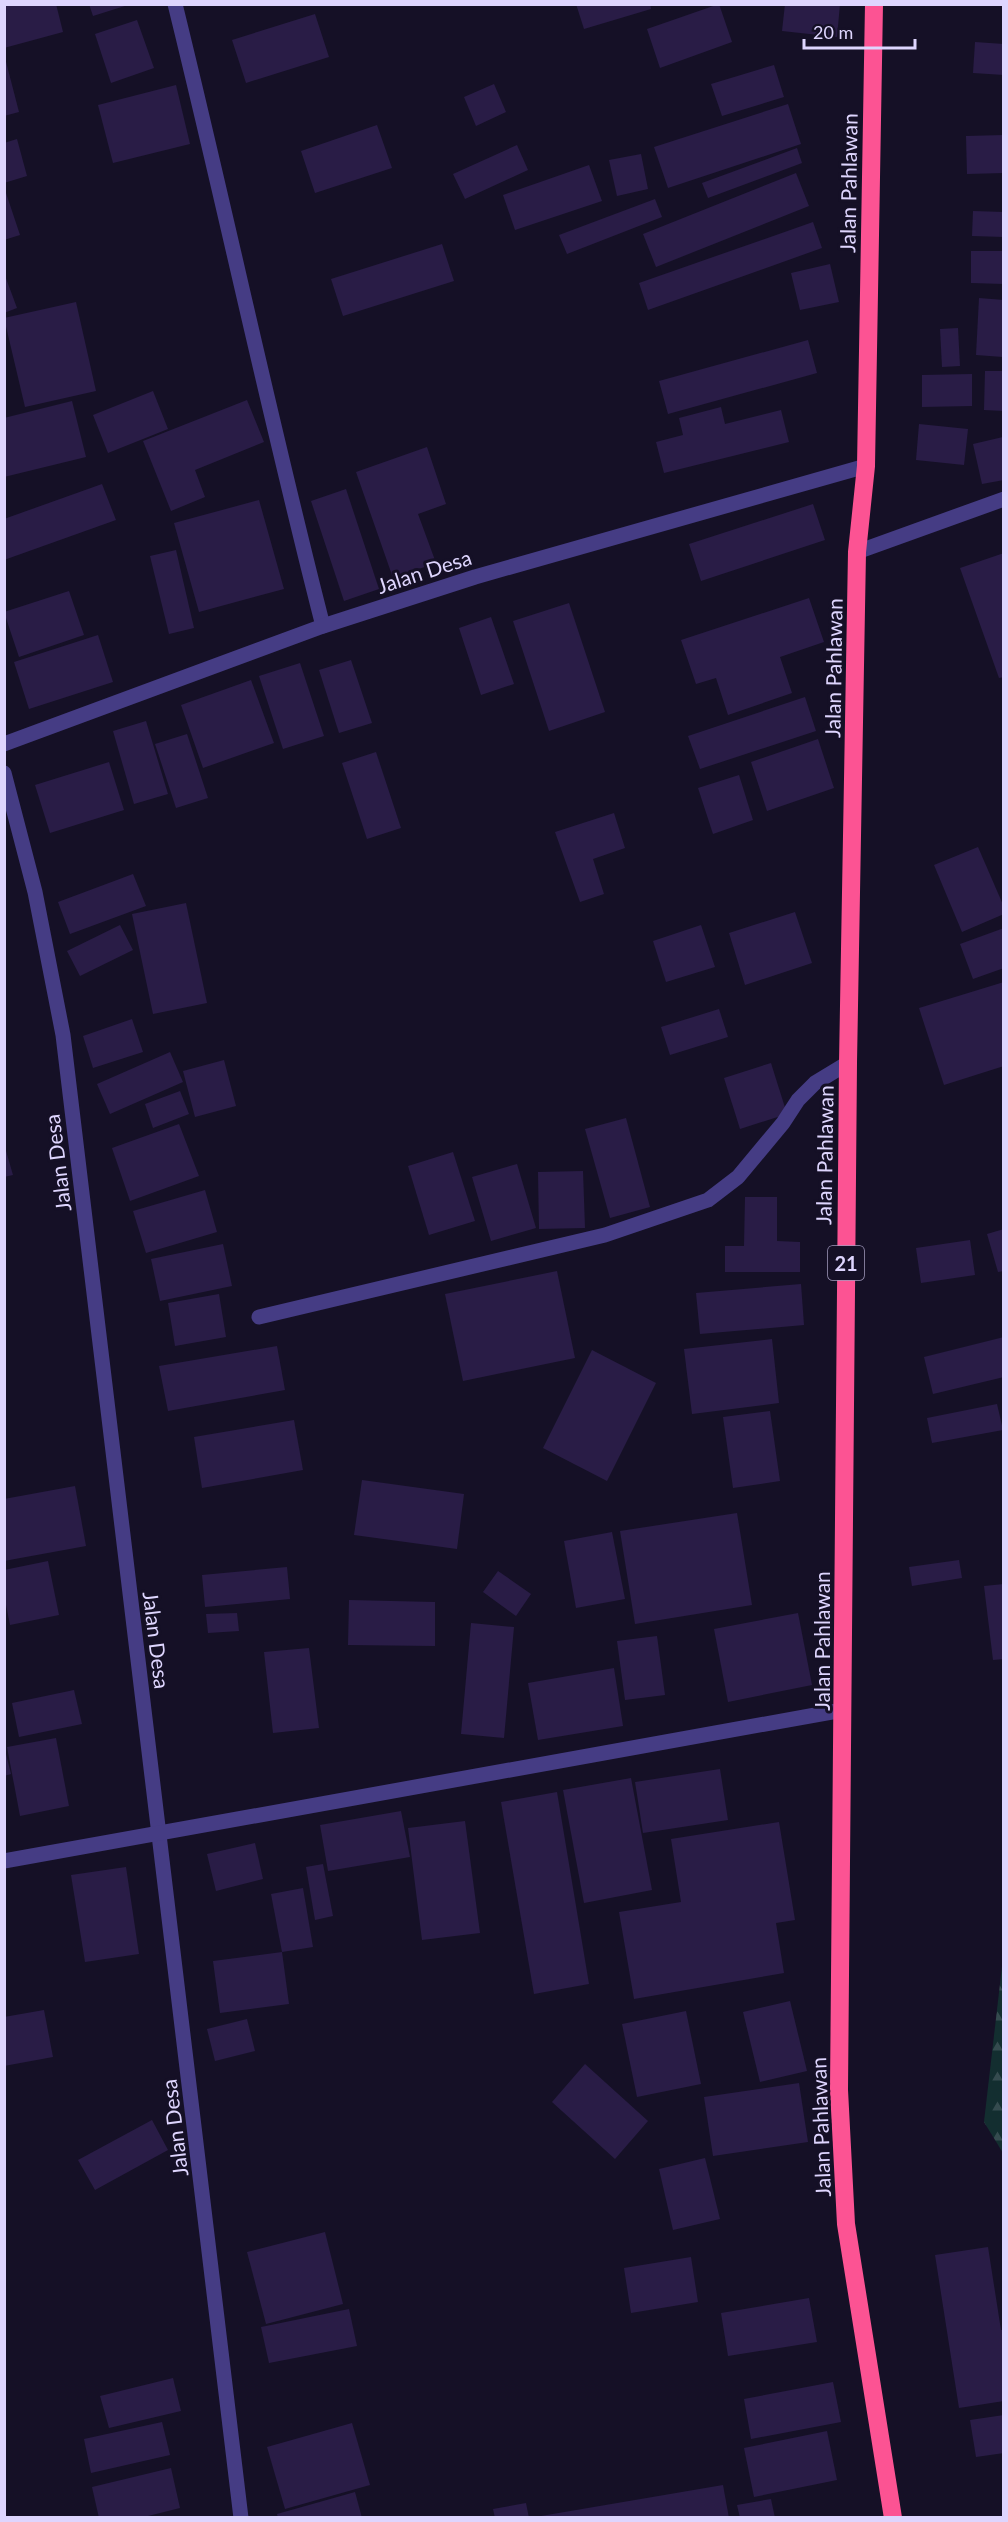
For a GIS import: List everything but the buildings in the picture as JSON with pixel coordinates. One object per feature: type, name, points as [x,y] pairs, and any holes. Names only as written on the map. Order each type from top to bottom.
[{"type":"highway","name":"Jalan Pahlawan","points":[[874,4],[866,466],[857,552],[848,1063],[839,2090],[846,2224],[893,2517]]},
{"type":"street","points":[[175,4],[214,166],[266,403],[323,626]]},
{"type":"street","name":"Jalan Desa","points":[[4,744],[323,626],[475,577],[866,466]]},
{"type":"street","points":[[857,552],[1004,499]]},
{"type":"street","name":"Jalan Desa","points":[[4,773],[35,892],[63,1035],[114,1468],[161,1833],[241,2517]]},
{"type":"street","points":[[259,1317],[605,1235],[708,1200],[738,1177],[783,1123],[798,1100],[815,1083],[848,1063]]},
{"type":"street","points":[[4,1861],[843,1710]]},
{"type":"green space","points":[[1003,1958],[1004,2153],[984,2122]]}]
